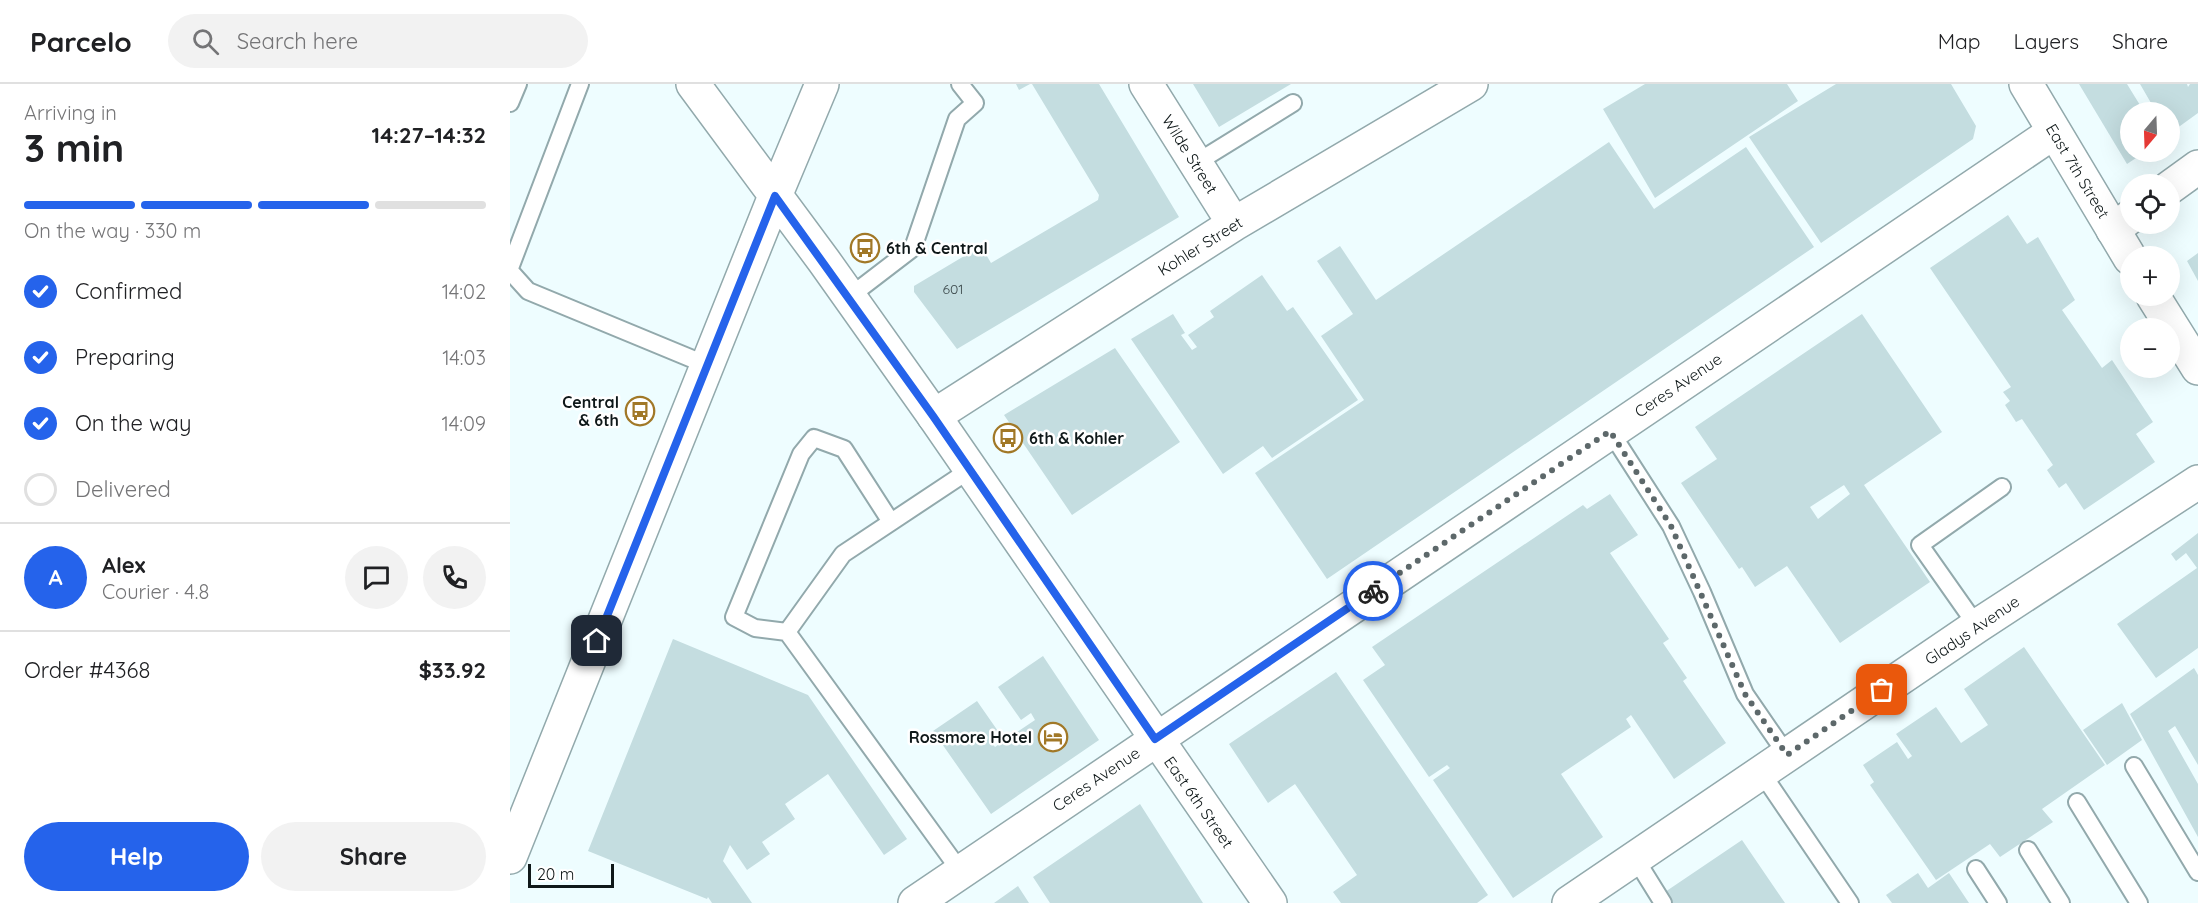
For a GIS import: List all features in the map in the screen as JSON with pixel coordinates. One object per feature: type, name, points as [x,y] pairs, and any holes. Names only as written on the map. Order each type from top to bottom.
[{"type":"street","name":"East 6th Street","points":[[693,84],[933,416],[1270,903]]},
{"type":"street","points":[[510,857],[822,84]]},
{"type":"street","name":"Wilde Street","points":[[1146,84],[1234,224]]},
{"type":"street","name":"Kohler Street","points":[[933,416],[1234,224],[1471,84]]},
{"type":"street","name":"East 7th Street","points":[[2026,84],[2054,132],[2120,223]]},
{"type":"street","name":"Ceres Avenue","points":[[915,903],[2054,132]]},
{"type":"street","points":[[2180,180],[2198,167]]},
{"type":"street","points":[[2159,306],[2198,368]]},
{"type":"street","name":"Gladys Avenue","points":[[1569,903],[1977,626],[2198,482]]},
{"type":"lane","points":[[510,103],[518,84]]},
{"type":"lane","points":[[580,84],[510,270],[528,291],[707,365]]},
{"type":"lane","points":[[849,297],[913,248],[957,119],[975,103],[960,84]]},
{"type":"lane","points":[[1196,163],[1293,103]]},
{"type":"lane","points":[[1610,431],[1671,526],[1774,764],[1850,903]]},
{"type":"lane","points":[[891,522],[844,448],[814,438],[801,454],[761,556],[734,616],[755,628],[787,632],[961,872]]},
{"type":"lane","points":[[787,632],[843,555],[970,469]]},
{"type":"lane","points":[[1977,626],[1920,545],[2002,487]]},
{"type":"lane","points":[[2134,766],[2198,872]]},
{"type":"lane","points":[[2077,802],[2139,903]]},
{"type":"lane","points":[[2028,850],[2061,903]]},
{"type":"lane","points":[[1635,858],[1663,903]]},
{"type":"lane","points":[[1976,869],[1998,903]]},
{"type":"building","points":[[1016,84],[1030,84],[1019,90]]},
{"type":"building","points":[[1032,84],[1099,84],[1179,217],[957,349],[914,292],[914,286],[981,246],[991,263],[1098,200],[1099,195]]},
{"type":"building","points":[[1193,84],[1291,84],[1219,127]]},
{"type":"building","points":[[1645,84],[1787,84],[1798,101],[1655,198],[1603,109]]},
{"type":"building","points":[[1836,84],[1951,84],[1976,126],[1973,139],[1821,243],[1749,137]]},
{"type":"building","points":[[2079,84],[2127,84],[2138,102],[2120,102],[2120,152]]},
{"type":"building","points":[[2140,84],[2187,84],[2188,87],[2190,84],[2198,84],[2198,113],[2180,126],[2180,102],[2150,102]]},
{"type":"building","points":[[1609,142],[1654,209],[1746,147],[1814,247],[1327,579],[1255,473],[1364,400],[1321,336],[1353,314],[1317,261],[1340,246],[1376,300]]},
{"type":"building","points":[[2008,215],[2027,244],[2038,237],[2075,300],[2062,310],[2102,368],[2112,360],[2120,372],[2120,378],[2124,378],[2153,422],[2136,434],[2155,462],[2084,510],[2066,483],[2059,488],[2047,470],[2053,465],[2022,419],[2016,422],[2005,405],[2010,401],[2003,392],[2011,387],[1930,268]]},
{"type":"building","points":[[2198,253],[2198,281],[2187,261]]},
{"type":"building","points":[[1262,275],[1287,311],[1293,307],[1358,400],[1272,458],[1263,446],[1223,474],[1131,339],[1173,314],[1185,333],[1181,335],[1192,350],[1197,347],[1188,335],[1214,317],[1210,311]]},
{"type":"building","points":[[1862,314],[1942,432],[1864,485],[1930,582],[1840,643],[1787,566],[1755,587],[1742,567],[1739,569],[1681,483],[1717,459],[1695,427]],"holes":[[[1844,485],[1850,494],[1818,519],[1810,507]]]},
{"type":"building","points":[[1115,348],[1180,442],[1072,515],[1004,415]]},
{"type":"building","points":[[1610,494],[1638,535],[1610,553],[1669,639],[1663,643],[1687,678],[1683,681],[1726,743],[1674,779],[1631,715],[1626,719],[1631,727],[1561,774],[1603,837],[1513,898],[1433,780],[1450,768],[1447,765],[1429,777],[1363,680],[1385,665],[1372,647],[1583,505],[1587,509]]},
{"type":"building","points":[[2198,533],[2198,648],[2156,678],[2117,624],[2197,568],[2186,553],[2176,561],[2171,554]]},
{"type":"building","points":[[673,639],[808,695],[907,839],[884,855],[828,774],[785,804],[795,819],[762,842],[770,854],[747,870],[730,845],[723,861],[752,903],[712,903],[708,897],[707,899],[588,851]]},
{"type":"building","points":[[2024,647],[2105,765],[2042,809],[2053,822],[2000,857],[1990,844],[1936,880],[1870,785],[1874,782],[1863,765],[1897,742],[1908,759],[1912,756],[1896,734],[1936,707],[1961,743],[1988,725],[1964,689]]},
{"type":"building","name":"Rossmore Hotel","points":[[1043,656],[1099,740],[991,814],[933,731],[977,701],[1000,734],[990,741],[995,747],[1035,720],[1031,713],[1021,720],[998,687]]},
{"type":"building","points":[[2194,668],[2198,675],[2198,765],[2175,726],[2168,731],[2198,784],[2198,837],[2130,714]]},
{"type":"building","points":[[1336,672],[1488,895],[1477,903],[1341,903],[1333,892],[1357,875],[1295,784],[1268,803],[1229,744]]},
{"type":"building","points":[[2122,703],[2142,740],[2107,765],[2083,730]]},
{"type":"building","points":[[1140,804],[1203,903],[1050,903],[1033,877]]},
{"type":"building","points":[[1742,840],[1785,903],[1673,903],[1665,892]]},
{"type":"building","points":[[1918,873],[1928,888],[1949,873],[1969,903],[1892,903],[1886,895]]},
{"type":"building","points":[[1018,886],[1029,903],[994,903]]},
{"type":"way so far","points":[[1373,591],[1610,431],[1671,526],[1745,694],[1787,755],[1882,690]]},
{"type":"place","name":"6th & Central","points":[[865,248]]},
{"type":"place","name":"Central & 6th","points":[[640,411]]},
{"type":"place","name":"6th & Kohler","points":[[1008,438]]},
{"type":"place","name":"Rossmore Hotel","points":[[1053,737]]},
{"type":"route","points":[[597,641],[707,365],[757,247],[775,196],[824,261],[933,416],[1155,739],[1373,591]]}]
